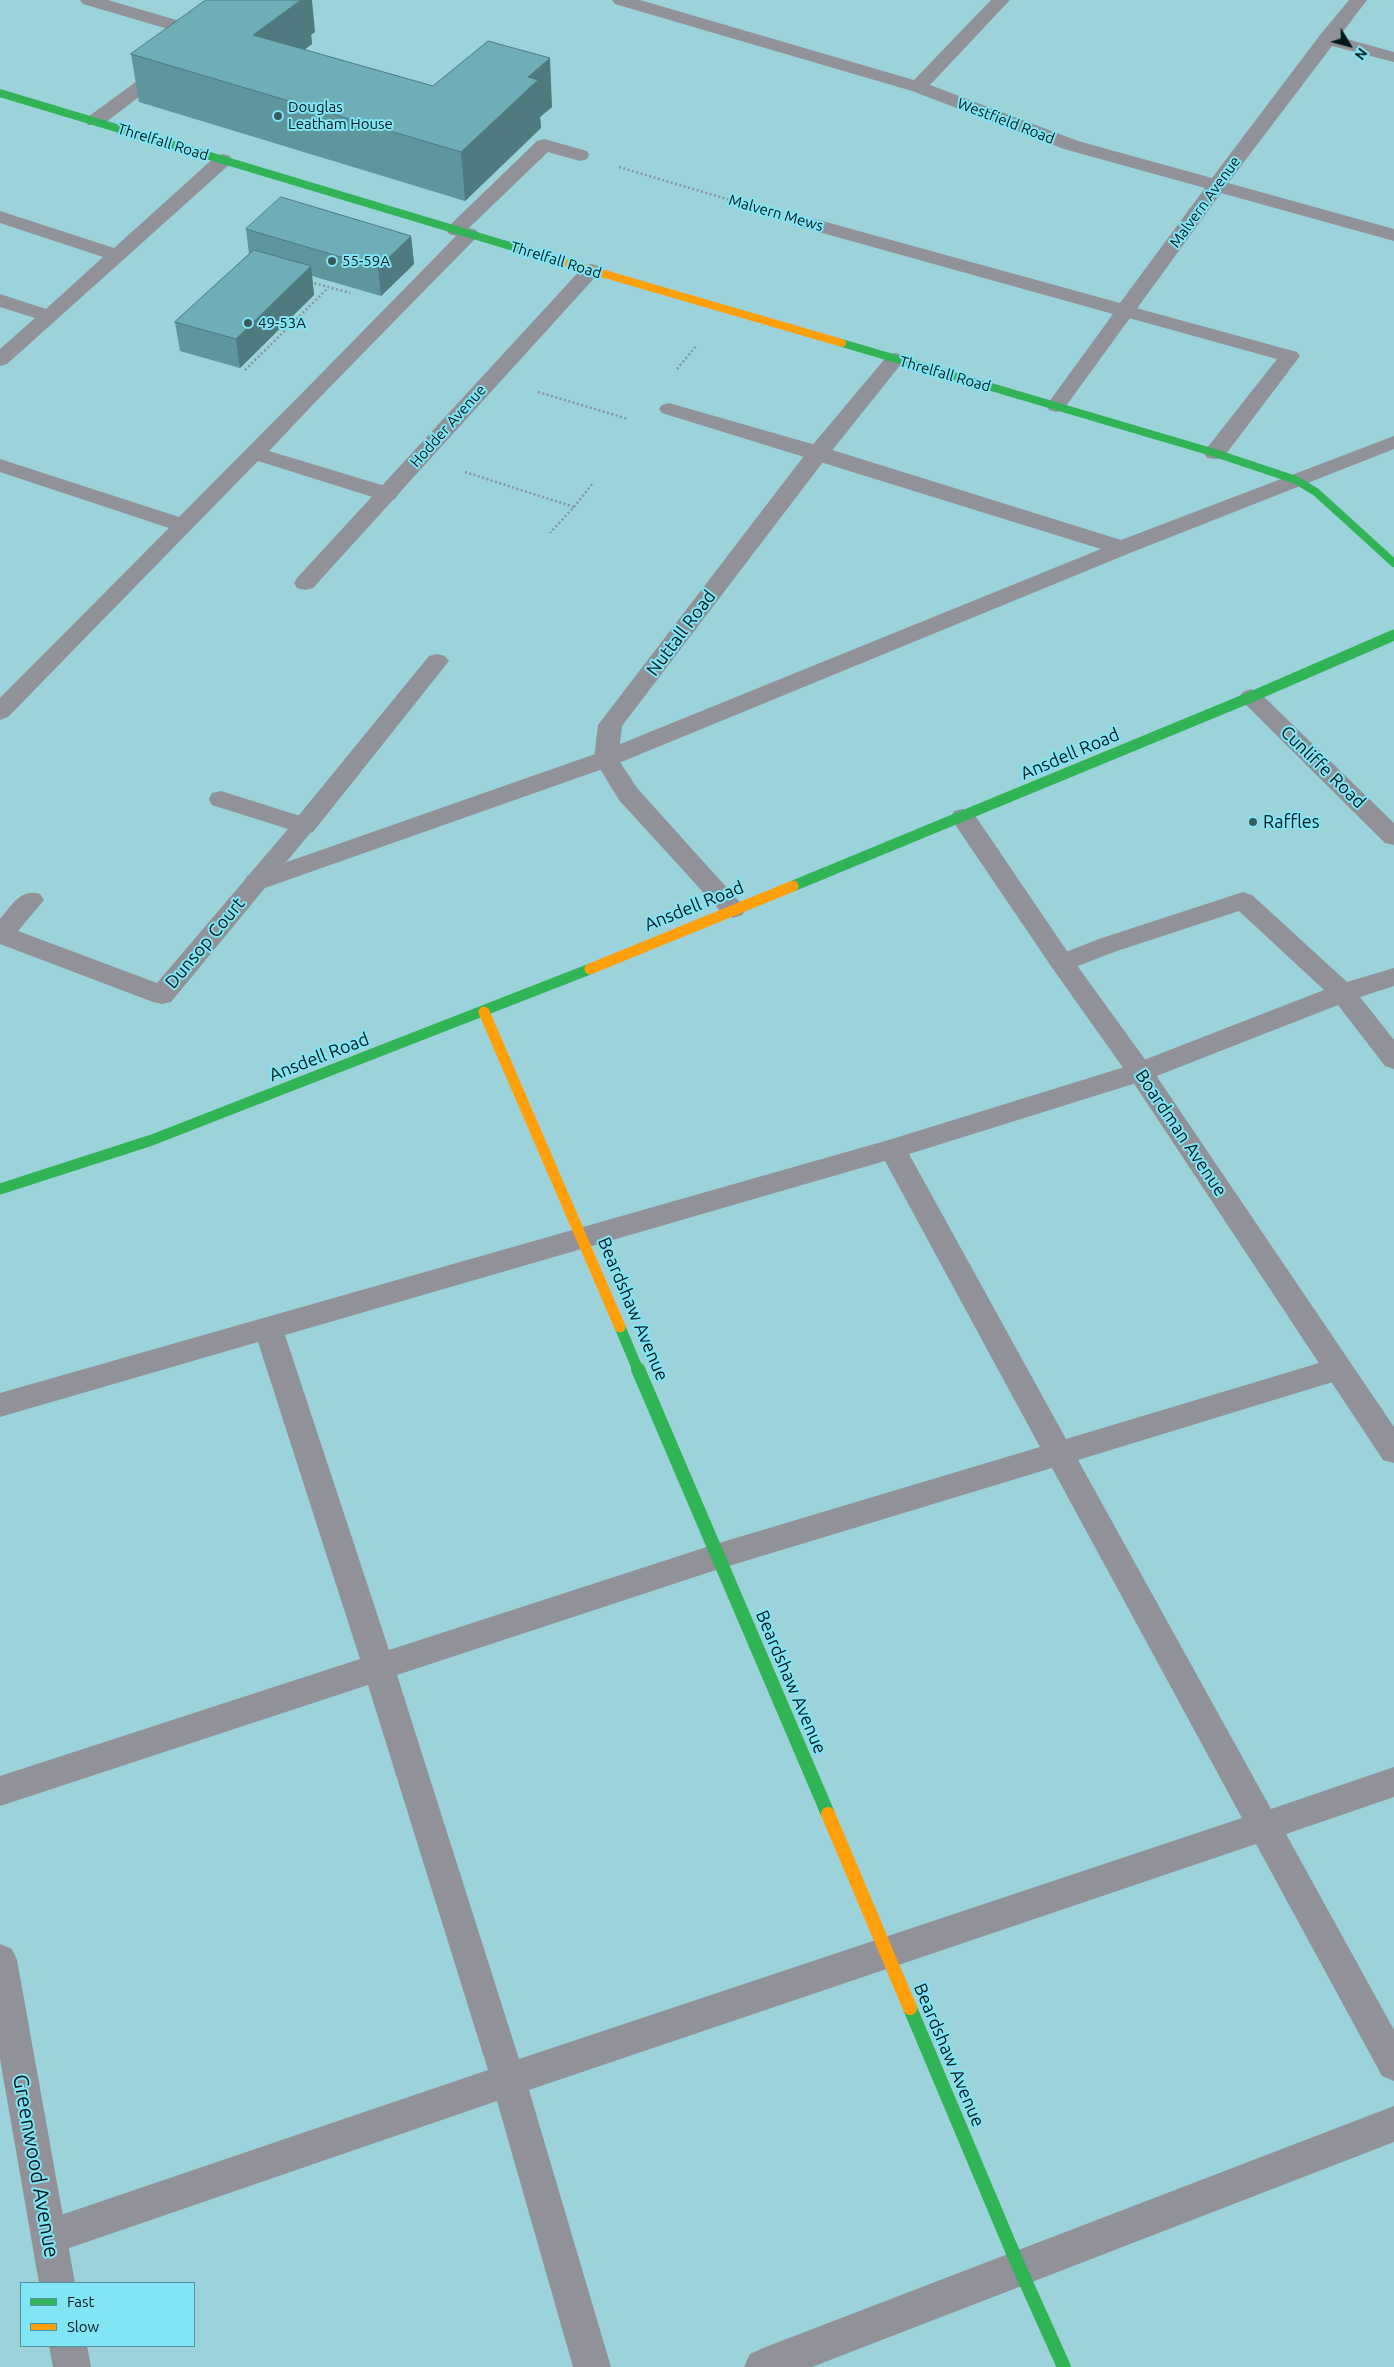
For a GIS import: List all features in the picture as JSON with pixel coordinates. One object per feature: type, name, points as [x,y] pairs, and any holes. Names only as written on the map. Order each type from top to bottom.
[{"type":"street","points":[[89,0],[210,35],[195,47]]},
{"type":"street","name":"Westfield Road","points":[[621,0],[918,87],[1071,145],[1394,235]]},
{"type":"street","points":[[918,87],[1001,0]]},
{"type":"street","name":"Malvern Avenue","points":[[1056,406],[1216,186],[1326,39],[1358,0]]},
{"type":"street","points":[[1326,39],[1394,56]]},
{"type":"street","points":[[95,121],[180,58]]},
{"type":"street","name":"Threlfall Road","points":[[0,93],[591,270],[1215,453],[1296,480],[1316,492],[1394,563]]},
{"type":"street","points":[[0,712],[398,308],[463,232],[544,145],[580,155]]},
{"type":"street","points":[[0,360],[222,160]]},
{"type":"street","points":[[0,217],[116,255]]},
{"type":"street","name":"Malvern Mews","points":[[808,223],[1290,356],[1215,453]]},
{"type":"street","name":"Hodder Avenue","points":[[305,583],[591,270]]},
{"type":"street","points":[[0,300],[48,316]]},
{"type":"street","name":"Nuttall Road","points":[[606,759],[610,725],[818,453],[895,359]]},
{"type":"street","points":[[669,410],[818,453],[1122,548]]},
{"type":"street","points":[[256,882],[606,759],[1122,548],[1394,442]]},
{"type":"street","points":[[254,454],[387,494]]},
{"type":"street","points":[[0,465],[183,525]]},
{"type":"street","name":"Ansdell Road","points":[[0,1189],[152,1140],[484,1012],[733,909],[963,818],[1251,697],[1394,634]]},
{"type":"street","name":"Dunsop Court","points":[[0,935],[162,995],[304,826],[437,661]]},
{"type":"street","name":"Cunliffe Road","points":[[1251,697],[1394,837]]},
{"type":"street","points":[[606,759],[628,794],[733,909]]},
{"type":"street","points":[[222,799],[304,826]]},
{"type":"street","name":"Boardman Avenue","points":[[963,818],[1062,963],[1140,1072],[1394,1451]]},
{"type":"street","points":[[0,935],[31,900]]},
{"type":"street","points":[[1062,963],[1108,945],[1243,901],[1343,993],[1394,1059]]},
{"type":"street","points":[[0,1405],[892,1149],[1140,1072],[1343,993],[1394,978]]},
{"type":"street","name":"Beardshaw Avenue","points":[[484,1012],[583,1238],[1019,2267],[1064,2367]]},
{"type":"street","points":[[892,1149],[1394,2064]]},
{"type":"street","points":[[268,1328],[378,1666],[508,2079],[592,2367]]},
{"type":"street","points":[[0,1791],[719,1556],[1339,1369]]},
{"type":"street","points":[[49,2238],[508,2079],[1033,1902],[1264,1828],[1394,1782]]},
{"type":"street","name":"Greenwood Avenue","points":[[0,1960],[57,2282]]},
{"type":"street","points":[[763,2367],[1394,2124]]},
{"type":"street","points":[[68,2347],[72,2367]]},
{"type":"path","name":"Malvern Mews","points":[[580,155],[808,223]]},
{"type":"path","points":[[301,279],[398,308]]},
{"type":"path","points":[[245,370],[329,287]]},
{"type":"path","points":[[492,378],[631,420]]},
{"type":"path","points":[[419,458],[574,507]]},
{"type":"path","points":[[550,533],[594,483]]},
{"type":"building","points":[[206,0],[301,0],[253,35],[433,86],[488,41],[550,58],[528,77],[538,80],[461,152],[131,54]]},
{"type":"building","points":[[281,197],[411,236],[378,268],[246,229]]},
{"type":"building","points":[[254,250],[311,266],[236,339],[175,322]]},
{"type":"traffic: fast","points":[[0,93],[560,261]]},
{"type":"traffic: fast","points":[[842,343],[1215,453],[1296,480],[1316,492],[1394,563]]},
{"type":"traffic: fast","points":[[793,886],[1251,697],[1394,635]]},
{"type":"traffic: fast","points":[[0,1189],[152,1140],[590,969]]},
{"type":"traffic: fast","points":[[620,1327],[828,1814]]},
{"type":"traffic: fast","points":[[910,2008],[1019,2267],[1064,2367]]},
{"type":"traffic: slow","points":[[560,261],[842,343]]},
{"type":"traffic: slow","points":[[590,969],[793,886]]},
{"type":"traffic: slow","points":[[484,1012],[620,1327]]},
{"type":"traffic: slow","points":[[828,1814],[910,2008]]},
{"type":"place","name":"Douglas Leatham House","points":[[278,116]]},
{"type":"place","name":"55-59A","points":[[332,261]]},
{"type":"place","name":"49-53A","points":[[248,323]]},
{"type":"place","name":"Raffles","points":[[1253,822]]}]
